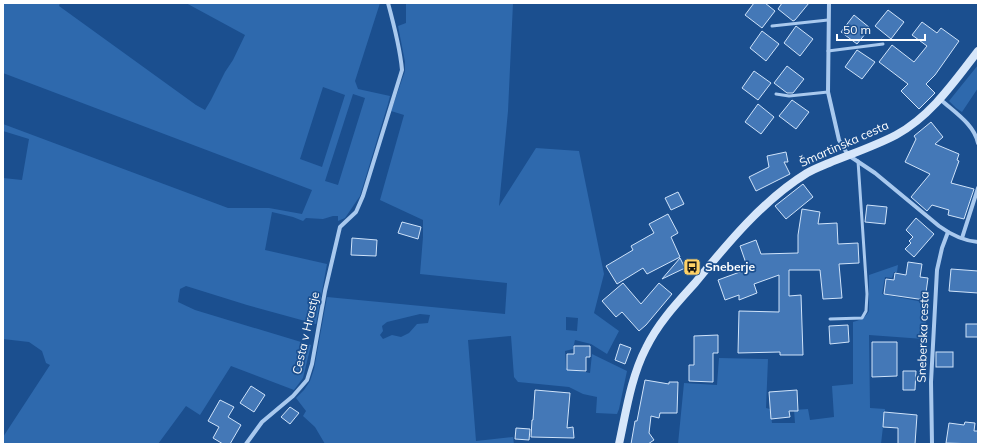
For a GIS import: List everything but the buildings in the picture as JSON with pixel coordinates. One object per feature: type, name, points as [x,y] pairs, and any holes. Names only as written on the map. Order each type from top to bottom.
[{"type":"main road","name":"Šmartinska cesta","points":[[620,444],[628,402],[645,348],[660,323],[754,216],[780,193],[809,172],[896,135],[924,115],[940,99],[978,51]]},
{"type":"street","name":"Cesta v Hrastje","points":[[246,444],[262,422],[293,396],[306,380],[312,364],[325,291],[340,228],[356,212],[363,196],[402,70],[398,38],[388,3]]},
{"type":"street","points":[[829,3],[828,92],[838,140],[848,155],[875,173],[939,226],[962,238],[978,242]]},
{"type":"street","points":[[940,99],[972,129],[978,144]]},
{"type":"street","points":[[962,238],[978,188]]},
{"type":"street","name":"Sneberska cesta","points":[[932,444],[931,382],[937,270],[942,248],[948,232]]},
{"type":"lane","points":[[772,26],[828,20]]},
{"type":"lane","points":[[828,51],[883,44]]},
{"type":"lane","points":[[776,94],[789,96],[828,92]]},
{"type":"lane","points":[[830,319],[862,318],[866,310],[867,294],[858,161]]},
{"type":"shaded area","points":[[3,3],[60,3],[59,6],[205,110],[245,35],[186,3],[380,3],[355,81],[358,89],[390,96],[360,196],[345,218],[338,221],[338,216],[323,219],[306,218],[303,221],[272,212],[265,250],[327,264],[316,324],[186,286],[180,289],[178,302],[195,310],[311,345],[303,378],[294,390],[231,366],[200,415],[186,406],[158,444],[3,444],[3,437],[50,365],[46,363],[42,351],[29,342],[3,339],[3,178],[22,180],[29,139],[3,131],[3,124],[228,208],[269,208],[302,214],[312,190],[3,73]],"holes":[[[323,87],[345,95],[322,167],[300,159]],[[353,94],[365,98],[338,185],[325,181]]]},
{"type":"shaded area","points":[[406,3],[513,3],[508,111],[499,206],[536,148],[579,151],[604,274],[594,313],[619,331],[607,354],[591,344],[575,340],[573,349],[565,351],[566,368],[590,373],[592,354],[627,371],[617,414],[596,413],[597,397],[583,394],[569,387],[518,382],[514,377],[511,336],[468,340],[476,441],[513,437],[514,444],[325,444],[315,427],[303,416],[306,411],[296,398],[310,381],[314,369],[327,297],[505,314],[507,283],[420,274],[423,220],[380,200],[404,115],[391,111],[405,71],[405,62],[398,26],[406,23]],"holes":[[[420,314],[430,315],[428,323],[417,324],[409,333],[401,337],[392,335],[383,339],[380,335],[383,331],[382,326],[387,322]],[[566,317],[578,318],[577,331],[566,330]]]},
{"type":"shaded area","points":[[978,65],[978,88],[962,112],[949,101]]},
{"type":"shaded area","points":[[898,265],[897,272],[894,272],[892,278],[885,277],[882,294],[928,303],[924,339],[869,335],[870,408],[885,409],[881,444],[678,444],[684,383],[717,385],[719,358],[768,359],[766,408],[770,409],[772,423],[795,423],[794,410],[808,409],[810,420],[834,417],[832,386],[853,384],[853,322],[862,318],[869,311],[869,275]]},
{"type":"place","name":"Sneberje","points":[[692,267]]}]
